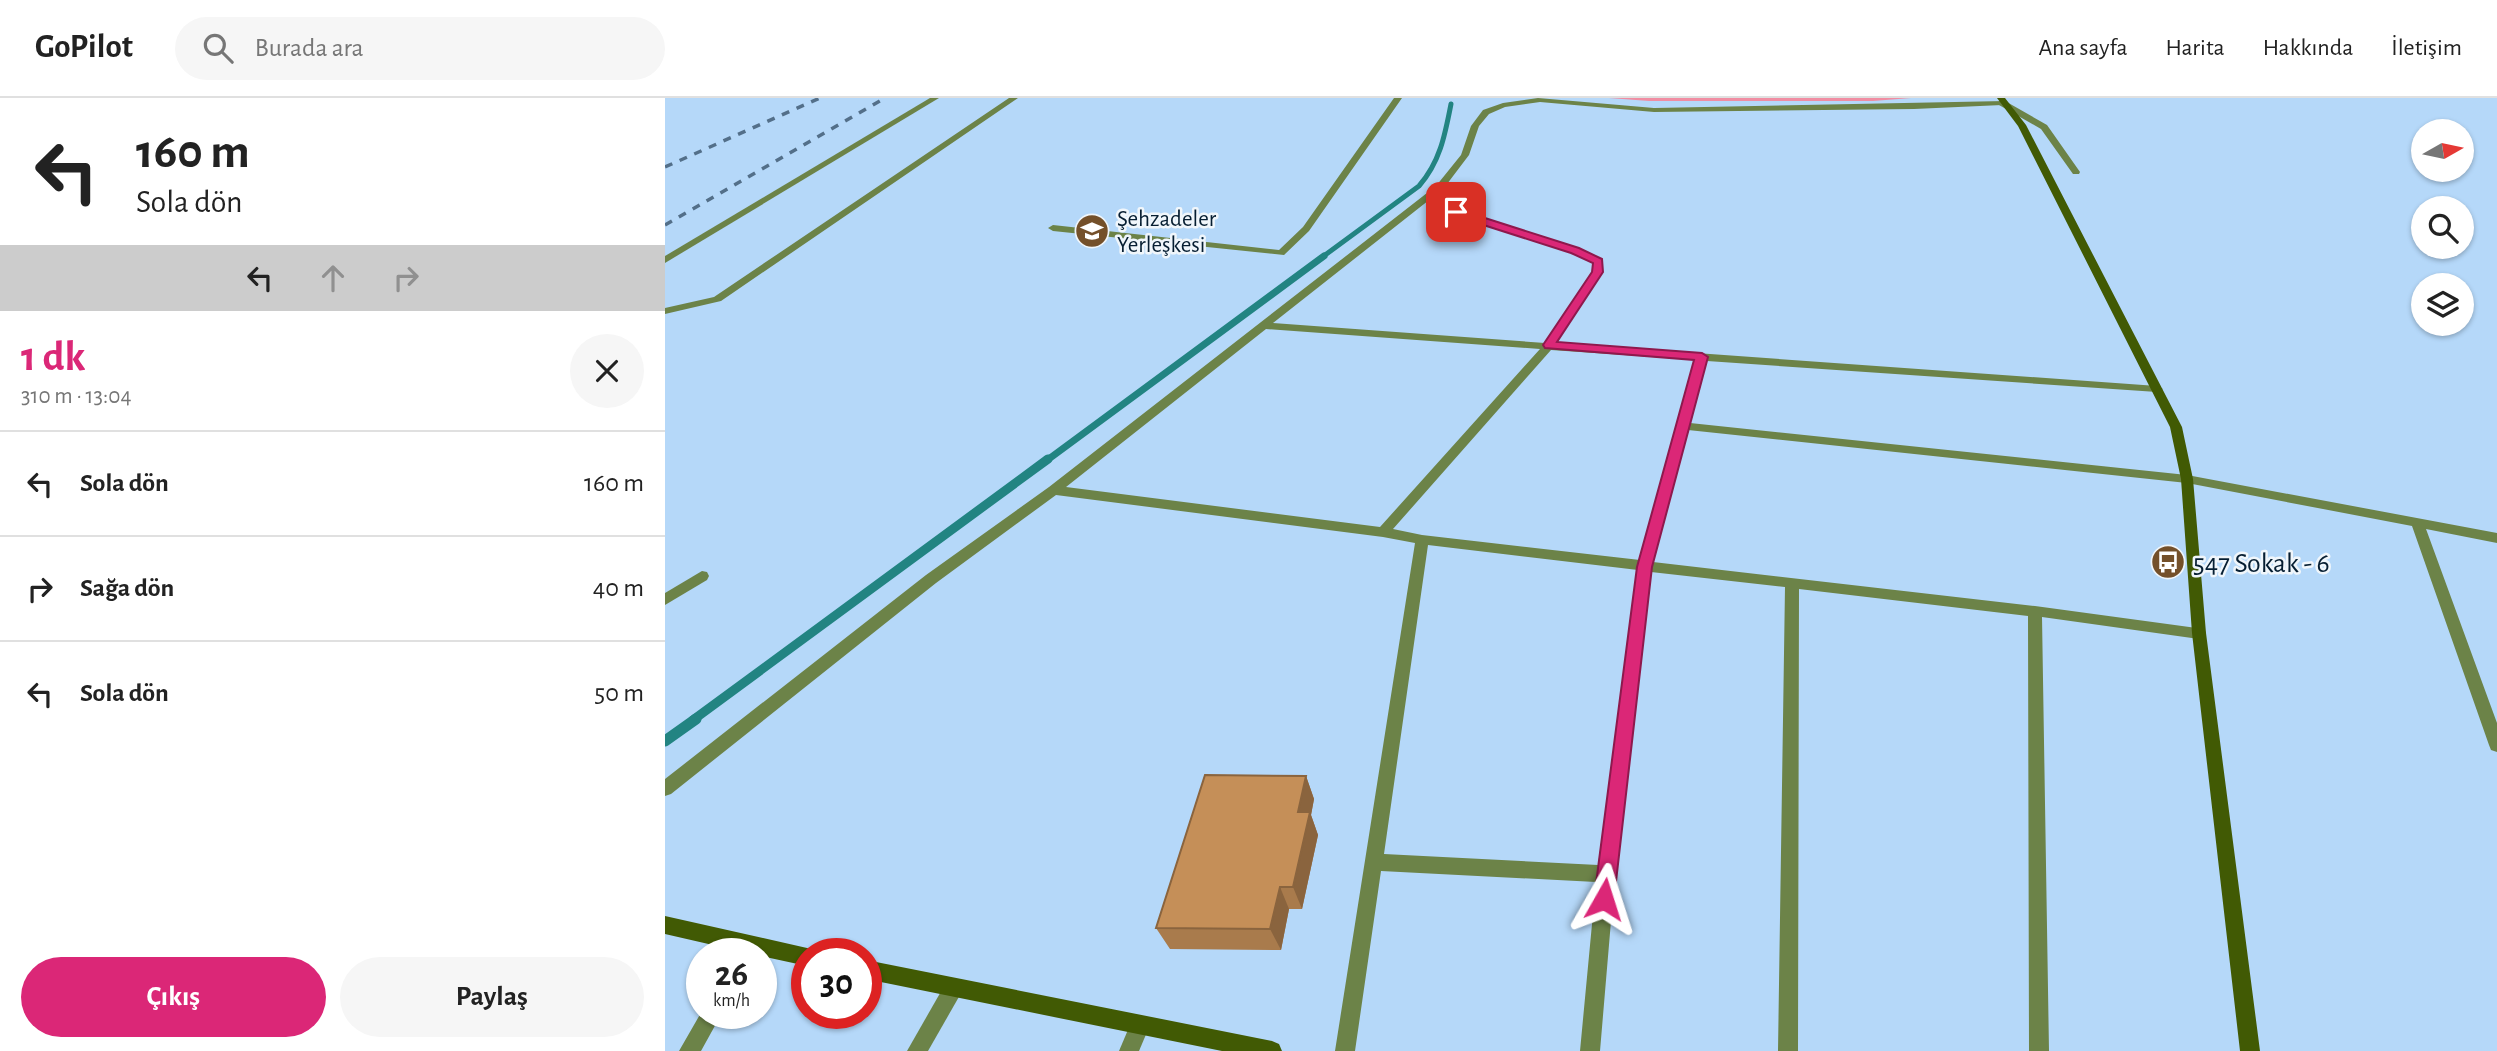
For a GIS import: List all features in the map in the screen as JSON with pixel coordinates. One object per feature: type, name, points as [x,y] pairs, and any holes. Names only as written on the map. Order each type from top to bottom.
[{"type":"street","points":[[665,260],[935,98]]},
{"type":"street","points":[[665,312],[717,299],[1014,98]]},
{"type":"street","points":[[1053,228],[1281,253],[1306,229],[1398,98]]},
{"type":"street","points":[[665,789],[931,579],[1054,490],[1439,188],[1465,155],[1475,126],[1486,112],[1503,105],[1540,100],[1667,110],[1914,107],[2002,100],[2044,127],[2076,172]]},
{"type":"street","points":[[2002,100],[2022,125],[2176,427],[2187,479],[2199,633],[2250,1051]]},
{"type":"street","points":[[1383,531],[1549,345],[1597,272],[1598,261],[1575,251],[1456,212],[1439,188]]},
{"type":"street","points":[[1264,326],[2157,389]]},
{"type":"street","points":[[1590,1051],[1607,874],[1644,567],[1702,357]]},
{"type":"street","points":[[1681,426],[2187,479],[2497,538]]},
{"type":"street","points":[[1054,490],[1383,531],[1422,540],[2035,611],[2199,633]]},
{"type":"street","points":[[2417,522],[2492,712],[2497,745]]},
{"type":"street","points":[[1345,1051],[1422,540]]},
{"type":"street","points":[[665,600],[702,576]]},
{"type":"street","points":[[1788,1051],[1792,582]]},
{"type":"street","points":[[2035,611],[2039,1051]]},
{"type":"street","points":[[1375,862],[1607,874]]},
{"type":"street","points":[[665,925],[711,938]]},
{"type":"street","points":[[882,973],[1272,1051]]},
{"type":"street","points":[[917,1051],[954,988]]},
{"type":"street","points":[[1129,1051],[1140,1025]]},
{"type":"street","points":[[689,1051],[702,1029]]},
{"type":"shaded area","points":[[1609,98],[1911,98],[1873,101],[1649,101]]},
{"type":"building","points":[[1205,775],[1306,776],[1298,812],[1310,812],[1293,887],[1280,887],[1270,929],[1156,928]]},
{"type":"waterway","points":[[1321,258],[1419,186],[1437,158],[1451,104]]},
{"type":"waterway","points":[[1046,461],[1324,256]]},
{"type":"waterway","points":[[693,720],[1048,459]]},
{"type":"waterway","points":[[665,741],[696,719]]},
{"type":"railway","points":[[665,167],[820,98]]},
{"type":"railway","points":[[665,225],[885,98]]},
{"type":"place","name":"Şehzadeler Yerleşkesi","points":[[1092,231]]},
{"type":"place","name":"547 Sokak - 6","points":[[2168,562]]},
{"type":"route","points":[[1456,212],[1598,261],[1597,272],[1549,345],[1702,357],[1644,567],[1604,899]]}]
